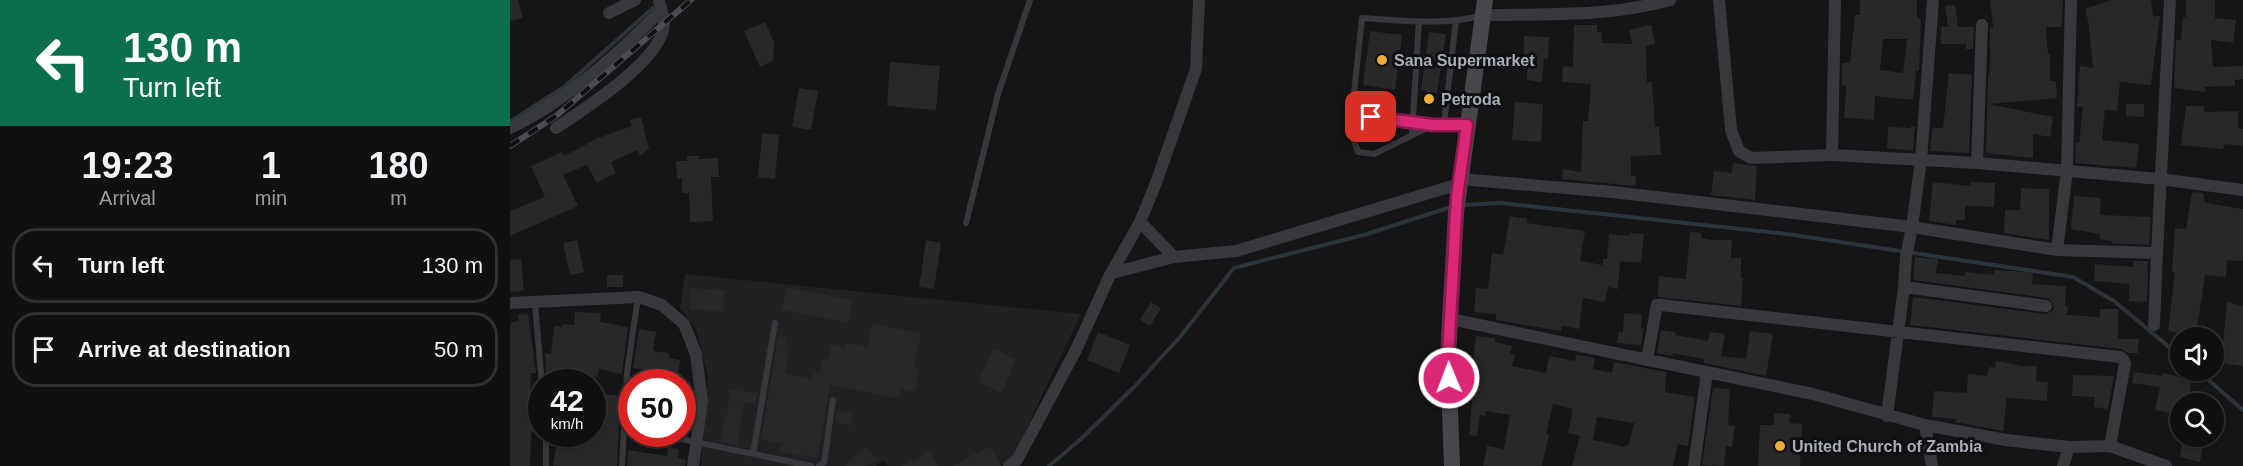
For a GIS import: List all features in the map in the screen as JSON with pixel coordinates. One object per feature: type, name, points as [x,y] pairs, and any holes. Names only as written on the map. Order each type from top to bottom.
[{"type":"main road","points":[[1452,466],[1448,356],[1458,193],[1484,7]]},
{"type":"street","points":[[609,13],[634,0]]},
{"type":"street","points":[[1009,466],[1017,460],[1076,350],[1112,273],[1140,222],[1156,183],[1196,69],[1199,0]]},
{"type":"street","points":[[1484,7],[1599,14],[1670,0]]},
{"type":"street","points":[[1719,0],[1731,130],[1739,151],[1751,158],[1832,154],[1977,163],[2160,179],[2243,190]]},
{"type":"street","points":[[1832,154],[1835,0]]},
{"type":"street","points":[[1887,416],[1906,257],[1921,160],[1933,0]]},
{"type":"street","points":[[2057,250],[2067,170],[2072,0]]},
{"type":"street","points":[[2154,326],[2170,0]]},
{"type":"street","points":[[510,128],[524,122],[578,86],[619,52],[660,6]]},
{"type":"street","points":[[556,128],[604,96],[636,68],[659,39],[664,23],[660,6]]},
{"type":"street","points":[[1977,163],[1982,25]]},
{"type":"street","points":[[1112,273],[1174,257],[1236,251],[1458,193],[1613,192],[2057,250],[2157,253]]},
{"type":"street","points":[[1140,222],[1174,257]]},
{"type":"street","points":[[1904,287],[2046,306]]},
{"type":"street","points":[[510,303],[639,297],[662,305],[684,324],[696,354],[702,401],[693,466]]},
{"type":"street","points":[[1647,360],[1657,305],[2120,357],[2125,364],[2110,446]]},
{"type":"street","points":[[1450,319],[1813,394],[1925,425],[2006,440],[2069,447],[2110,446],[2166,466]]},
{"type":"street","points":[[1694,466],[1707,372]]},
{"type":"street","points":[[1925,425],[1932,466]]},
{"type":"street","points":[[2066,465],[2069,447]]},
{"type":"lane","points":[[966,223],[998,94],[1030,0]]},
{"type":"lane","points":[[1433,125],[1374,154],[1358,152],[1350,130],[1362,18],[1456,20],[1484,7]]},
{"type":"lane","points":[[1444,124],[1456,20]]},
{"type":"lane","points":[[1412,134],[1419,21]]},
{"type":"lane","points":[[1350,130],[1371,117],[1433,125],[1467,125]]},
{"type":"lane","points":[[628,369],[639,297]]},
{"type":"lane","points":[[535,303],[541,369]]},
{"type":"lane","points":[[753,454],[775,323]]},
{"type":"lane","points":[[819,466],[824,463],[833,400]]},
{"type":"lane","points":[[697,442],[811,466]]},
{"type":"lane","points":[[546,447],[546,466]]},
{"type":"lane","points":[[622,466],[625,447]]},
{"type":"shaded area","points":[[685,274],[1081,314],[1012,459],[998,466],[888,466],[883,460],[876,466],[701,466],[708,377],[696,329],[680,308]]},
{"type":"building","points":[[510,0],[518,0],[523,18],[510,21]]},
{"type":"building","points":[[1860,0],[1917,0],[1917,18],[1921,18],[1919,71],[1916,70],[1913,100],[1875,96],[1874,120],[1844,118],[1846,91],[1845,85],[1842,85],[1842,63],[1850,63],[1855,15],[1860,15]],"holes":[[[1883,39],[1907,39],[1903,73],[1880,70]]]},
{"type":"building","points":[[1990,0],[2063,0],[2062,27],[2046,27],[2048,54],[2050,54],[2050,81],[2056,81],[2057,98],[1989,104],[2053,117],[2050,137],[2033,134],[2033,158],[1986,153],[1990,28],[1993,28]]},
{"type":"building","points":[[2111,0],[2151,0],[2153,16],[2160,16],[2151,85],[2120,82],[2117,111],[2105,110],[2102,140],[2139,144],[2136,168],[2075,163],[2076,142],[2079,143],[2083,107],[2077,107],[2080,66],[2093,68],[2085,9]]},
{"type":"building","points":[[2186,0],[2215,0],[2215,18],[2236,20],[2233,43],[2211,40],[2213,67],[2243,66],[2243,79],[2235,80],[2235,86],[2205,87],[2205,92],[2174,88],[2176,40],[2181,40],[2183,17],[2186,17]]},
{"type":"building","points":[[1955,5],[1958,27],[1974,27],[1973,49],[1966,49],[1966,44],[1941,44],[1941,27],[1948,27],[1945,6]]},
{"type":"building","points":[[765,22],[774,42],[773,61],[760,67],[744,31]]},
{"type":"building","points":[[1574,25],[1597,25],[1597,32],[1601,32],[1602,43],[1632,44],[1629,30],[1651,25],[1655,44],[1646,46],[1647,82],[1652,82],[1655,127],[1659,127],[1661,155],[1631,156],[1631,176],[1636,176],[1635,186],[1562,179],[1563,169],[1581,172],[1583,121],[1588,121],[1591,84],[1562,82],[1563,66],[1573,67]]},
{"type":"building","name":"Sana Supermarket","points":[[1370,31],[1402,35],[1395,90],[1363,85]]},
{"type":"building","points":[[1429,32],[1446,34],[1437,93],[1421,90]]},
{"type":"building","points":[[1524,36],[1549,37],[1548,59],[1544,59],[1542,82],[1527,80],[1528,58],[1524,58]]},
{"type":"building","points":[[890,62],[940,66],[936,110],[887,106]]},
{"type":"building","points":[[1949,73],[1972,75],[1969,153],[1930,151],[1932,128],[1943,128]]},
{"type":"building","points":[[799,88],[818,91],[811,130],[792,127]]},
{"type":"building","points":[[1515,102],[1543,104],[1541,142],[1512,140]]},
{"type":"building","points":[[2126,104],[2144,104],[2144,117],[2126,116]]},
{"type":"building","points":[[2186,106],[2204,106],[2204,112],[2238,111],[2238,128],[2243,129],[2243,146],[2224,144],[2223,149],[2181,145]]},
{"type":"building","points":[[641,117],[649,149],[639,156],[638,150],[611,162],[616,173],[597,183],[587,165],[563,175],[578,206],[510,236],[510,211],[545,197],[531,166],[562,152],[564,156],[598,138],[632,126],[630,120]]},
{"type":"building","points":[[1911,126],[1915,127],[1913,151],[1887,148],[1888,127],[1911,128]]},
{"type":"building","points":[[762,133],[779,135],[775,179],[758,177]]},
{"type":"building","points":[[687,156],[699,156],[699,159],[718,158],[719,177],[711,177],[713,221],[690,222],[689,193],[682,193],[682,178],[677,179],[676,161],[687,161]]},
{"type":"building","points":[[1733,163],[1757,166],[1755,200],[1711,195],[1714,171],[1732,173]]},
{"type":"building","points":[[1933,182],[1971,186],[1971,182],[1995,183],[1994,207],[1965,206],[1965,220],[1956,220],[1956,225],[1929,221]]},
{"type":"building","points":[[2021,188],[2049,189],[2049,240],[2004,233],[2005,210],[2020,210]]},
{"type":"building","points":[[2192,192],[2203,193],[2205,203],[2243,209],[2243,261],[2227,260],[2226,277],[2205,275],[2197,327],[2170,327],[2170,331],[2168,331],[2175,272],[2172,272],[2175,228],[2186,229]]},
{"type":"building","points":[[2074,196],[2101,198],[2100,215],[2151,217],[2149,245],[2112,243],[2112,241],[2100,239],[2100,234],[2071,229]]},
{"type":"building","points":[[1510,216],[1527,219],[1527,223],[1585,231],[1580,261],[1603,265],[1603,259],[1607,259],[1609,234],[1630,236],[1630,233],[1644,234],[1641,263],[1620,261],[1618,289],[1608,287],[1605,302],[1583,298],[1579,329],[1562,326],[1561,331],[1496,320],[1496,314],[1474,312],[1476,288],[1488,289],[1492,253],[1503,255]]},
{"type":"building","points":[[1690,232],[1701,233],[1701,238],[1711,240],[1732,240],[1731,258],[1741,258],[1741,278],[1743,278],[1741,306],[1658,297],[1659,276],[1686,279]]},
{"type":"building","points":[[577,240],[584,272],[570,275],[563,243]]},
{"type":"building","points":[[926,240],[941,243],[934,289],[919,287]]},
{"type":"building","points":[[1915,257],[1938,259],[1936,273],[1965,276],[1966,272],[1994,275],[1994,270],[2016,271],[2033,273],[2032,284],[2066,286],[2067,315],[2100,317],[2100,309],[2118,309],[2118,339],[2139,339],[2138,353],[2128,353],[2121,349],[1910,325],[1913,297],[2045,314],[2052,311],[2054,307],[2051,300],[2047,298],[1913,280]]},
{"type":"building","points":[[521,259],[524,291],[510,292],[510,260]]},
{"type":"building","points":[[2133,261],[2148,261],[2147,302],[2129,301],[2129,284],[2094,281],[2095,264],[2133,267]]},
{"type":"building","points":[[607,275],[623,275],[623,287],[607,287]]},
{"type":"building","points":[[786,287],[852,300],[848,323],[782,310]]},
{"type":"building","points":[[690,288],[725,290],[724,311],[689,309]]},
{"type":"building","points":[[1151,302],[1161,308],[1150,326],[1140,320]]},
{"type":"building","points":[[2227,302],[2243,306],[2243,366],[2224,363]]},
{"type":"building","points":[[575,312],[601,313],[600,322],[628,327],[623,369],[618,369],[618,373],[606,369],[546,369],[545,353],[551,354],[554,326],[574,325]]},
{"type":"building","points":[[1624,313],[1642,315],[1641,328],[1644,328],[1641,345],[1617,343],[1619,332],[1623,332]]},
{"type":"building","points":[[528,314],[535,369],[528,369],[530,466],[510,466],[510,328],[511,322],[519,321],[518,315]]},
{"type":"building","points":[[872,324],[921,333],[914,368],[919,370],[915,391],[903,389],[896,398],[830,385],[818,458],[779,452],[781,443],[761,440],[778,336],[786,338],[784,350],[789,353],[786,374],[813,379],[814,373],[820,374],[822,358],[828,359],[831,345],[845,348],[846,342],[868,347]]},
{"type":"building","points":[[639,329],[656,332],[653,351],[669,353],[669,358],[680,360],[679,369],[633,368]]},
{"type":"building","points":[[1661,330],[1708,341],[1710,332],[1725,334],[1721,356],[1746,359],[1750,331],[1773,334],[1766,376],[1704,363],[1704,359],[1673,353],[1673,356],[1657,353]]},
{"type":"building","points":[[1098,332],[1130,345],[1119,373],[1087,360]]},
{"type":"building","points":[[1476,336],[1495,338],[1495,342],[1512,346],[1510,354],[1515,355],[1512,366],[1546,373],[1549,356],[1575,361],[1576,355],[1595,358],[1593,369],[1612,373],[1614,362],[1666,372],[1665,392],[1695,397],[1688,446],[1678,444],[1673,466],[1572,466],[1580,436],[1568,433],[1573,409],[1553,404],[1542,466],[1483,466],[1487,446],[1504,449],[1510,415],[1486,411],[1485,416],[1480,415],[1477,436],[1469,435],[1475,371],[1472,370]],"holes":[[[1597,417],[1634,423],[1629,445],[1627,444],[1626,447],[1593,440]]]},
{"type":"building","points":[[993,349],[1016,359],[1002,393],[978,382]]},
{"type":"building","points":[[1996,361],[2022,366],[2037,366],[2036,381],[2048,382],[2047,401],[2007,398],[2003,431],[1955,422],[1956,419],[1932,417],[1934,391],[1967,393],[1968,374],[1987,376],[1989,367],[1995,368]]},
{"type":"building","points":[[2134,372],[2162,376],[2163,373],[2170,375],[2170,381],[2192,381],[2189,393],[2170,393],[2170,413],[2155,410],[2160,387],[2132,383]]},
{"type":"building","points":[[2073,375],[2114,376],[2108,409],[2094,407],[2095,397],[2072,396]]},
{"type":"building","points":[[1713,388],[1730,389],[1728,425],[1735,426],[1732,447],[1726,446],[1724,466],[1702,465]]},
{"type":"building","points":[[730,390],[758,393],[756,404],[744,402],[738,445],[720,442],[724,415],[727,416]]},
{"type":"building","points":[[606,394],[618,396],[617,466],[553,466],[556,447],[606,447]]},
{"type":"building","points":[[837,410],[853,414],[851,426],[835,422]]},
{"type":"building","name":"United Church of Zambia","points":[[1774,413],[1790,414],[1789,423],[1802,424],[1800,466],[1758,466],[1760,425],[1774,425]]},
{"type":"building","points":[[865,446],[876,459],[868,466],[844,466]]},
{"type":"building","points":[[990,446],[1001,466],[952,466]]},
{"type":"building","points":[[668,447],[679,449],[678,458],[686,460],[685,466],[627,466],[628,450],[667,456]]},
{"type":"building","points":[[2181,447],[2202,447],[2200,462],[2180,457]]},
{"type":"building","points":[[930,452],[937,466],[902,466]]},
{"type":"waterway","points":[[511,121],[564,87],[653,8]]},
{"type":"waterway","points":[[1461,205],[1501,203],[1787,234],[2073,277],[2114,301],[2170,348]]},
{"type":"waterway","points":[[1049,466],[1081,439],[1134,387],[1180,337],[1234,268],[1367,234],[1451,207]]},
{"type":"waterway","points":[[2210,381],[2243,410]]},
{"type":"railway","points":[[510,146],[556,116],[691,0]]},
{"type":"place","name":"Sana Supermarket","points":[[1382,60]]},
{"type":"place","name":"Petroda","points":[[1429,99]]},
{"type":"place","name":"United Church of Zambia","points":[[1780,446]]},
{"type":"route","points":[[1371,117],[1433,125],[1453,123],[1467,125],[1457,197],[1448,356],[1449,378]]}]
